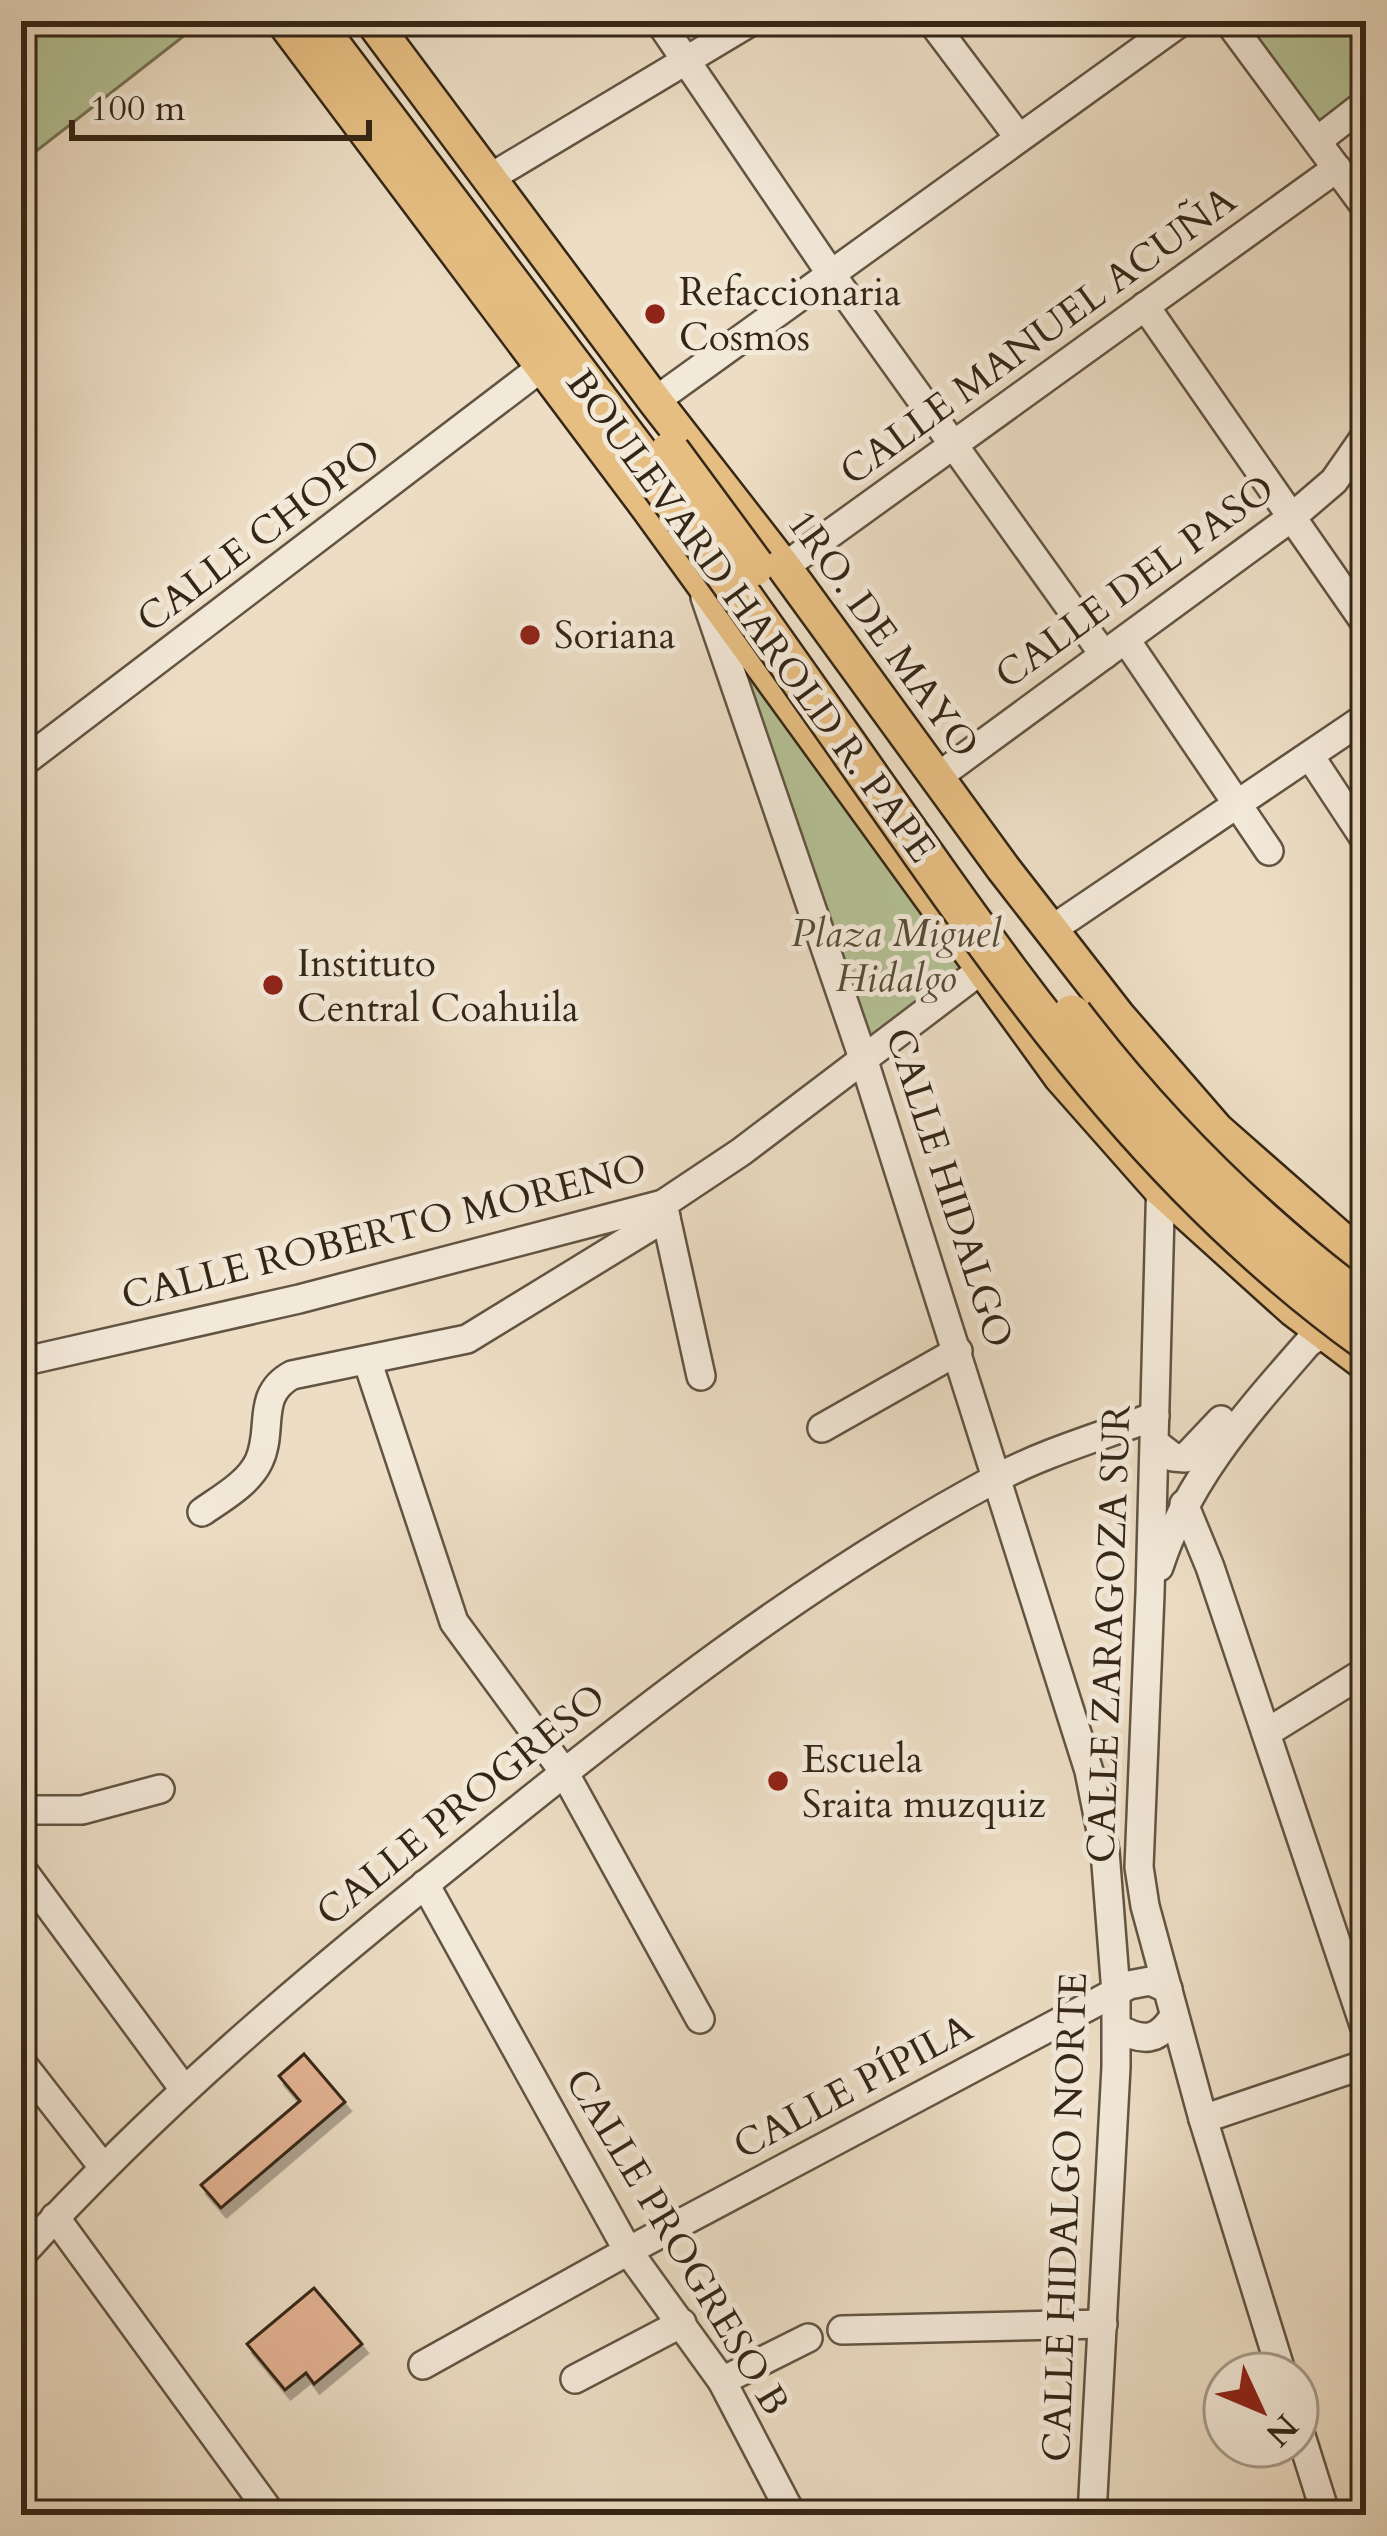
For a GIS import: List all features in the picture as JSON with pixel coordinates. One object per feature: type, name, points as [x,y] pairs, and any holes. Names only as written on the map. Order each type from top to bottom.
[{"type":"highway","name":"BOULEVARD HAROLD R. PAPE","points":[[312,21],[432,163],[660,460],[1084,1031],[1257,1217],[1366,1306]]},
{"type":"highway","name":"BOULEVARD HAROLD R. PAPE","points":[[341,21],[432,163]]},
{"type":"highway","name":"BOULEVARD HAROLD R. PAPE","points":[[660,460],[991,950],[1091,1082],[1166,1166],[1348,1339]]},
{"type":"main road","points":[[283,21],[693,571],[1061,1077],[1160,1189],[1287,1304],[1348,1339],[1366,1364]]},
{"type":"main road","name":"1RO. DE MAYO","points":[[384,25],[488,179],[784,567],[1051,930],[1187,1098],[1366,1261]]},
{"type":"main road","points":[[1210,1233],[1206,1219],[1216,1191],[1245,1173],[1266,1173]]},
{"type":"street","points":[[659,21],[831,274],[955,444],[1269,851]]},
{"type":"street","points":[[488,179],[752,21]]},
{"type":"street","points":[[932,21],[1019,138]]},
{"type":"street","points":[[655,401],[1182,21]]},
{"type":"street","points":[[1228,21],[1366,208]]},
{"type":"street","points":[[1317,141],[1366,103]]},
{"type":"street","name":"CALLE MANUEL ACUÑA","points":[[784,567],[1337,168]]},
{"type":"street","points":[[1145,306],[1366,624]]},
{"type":"street","name":"CALLE CHOPO","points":[[21,764],[542,367]]},
{"type":"street","name":"CALLE DEL PASO","points":[[936,778],[1292,517],[1358,458],[1366,435]]},
{"type":"street","name":"CALLE HIDALGO","points":[[693,571],[864,1061],[999,1477],[1090,1772],[1106,1851]]},
{"type":"street","points":[[1051,930],[1366,717]]},
{"type":"street","points":[[1310,756],[1366,841]]},
{"type":"street","name":"CALLE ROBERTO MORENO","points":[[21,1362],[665,1210],[980,970]]},
{"type":"street","name":"CALLE ZARAGOZA SUR","points":[[1187,1098],[1164,1153],[1160,1189],[1138,1867],[1171,2003],[1275,2350]]},
{"type":"street","points":[[202,1512],[258,1464],[267,1401],[282,1381],[292,1375],[467,1339],[665,1210],[700,1376]]},
{"type":"street","name":"CALLE PROGRESO","points":[[21,2255],[183,2088],[304,1981],[667,1691],[783,1607],[999,1477],[1155,1430],[1178,1459],[1191,1454],[1288,1340],[1292,1326],[1287,1304]]},
{"type":"street","points":[[1150,1594],[1184,1504],[1239,1424],[1308,1343],[1317,1337],[1348,1339]]},
{"type":"street","points":[[822,1428],[958,1351]]},
{"type":"street","points":[[367,1360],[454,1622],[564,1772],[700,2019]]},
{"type":"street","points":[[1184,1504],[1366,2031]]},
{"type":"street","points":[[1266,1733],[1366,1672]]},
{"type":"street","points":[[21,1810],[82,1810],[160,1789]]},
{"type":"street","name":"CALLE HIDALGO NORTE","points":[[1092,2515],[1117,2028],[1106,1851]]},
{"type":"street","points":[[21,1868],[183,2088]]},
{"type":"street","name":"CALLE PROGRESO B","points":[[425,1884],[628,2251],[722,2381],[792,2515]]},
{"type":"street","points":[[1116,1993],[1143,1981],[1171,2003],[1166,2029],[1152,2039],[1136,2038],[1117,2028]]},
{"type":"street","name":"CALLE PÍPILA","points":[[423,2365],[1116,1993]]},
{"type":"street","points":[[21,2062],[103,2168]]},
{"type":"street","points":[[1204,2119],[1366,2064]]},
{"type":"street","points":[[55,2217],[272,2515]]},
{"type":"street","points":[[575,2379],[682,2323]]},
{"type":"street","points":[[842,2330],[1103,2324]]},
{"type":"street","points":[[722,2381],[808,2338]]},
{"type":"street","points":[[1311,2470],[1325,2515]]},
{"type":"green space","points":[[21,21],[203,21],[21,163]]},
{"type":"green space","points":[[1234,21],[1366,21],[1366,93],[1317,130]]},
{"type":"green space","name":"Plaza Miguel Hidalgo","points":[[727,632],[969,967],[870,1042]]},
{"type":"building","points":[[304,2054],[345,2102],[221,2208],[201,2185],[300,2101],[279,2076]]},
{"type":"building","points":[[314,2288],[362,2344],[314,2384],[306,2373],[285,2390],[247,2344]]},
{"type":"place","name":"Refaccionaria Cosmos","points":[[655,314]]},
{"type":"place","name":"Soriana","points":[[530,635]]},
{"type":"place","name":"Instituto Central Coahuila","points":[[273,985]]},
{"type":"place","name":"Escuela Sraita muzquiz","points":[[778,1781]]}]
